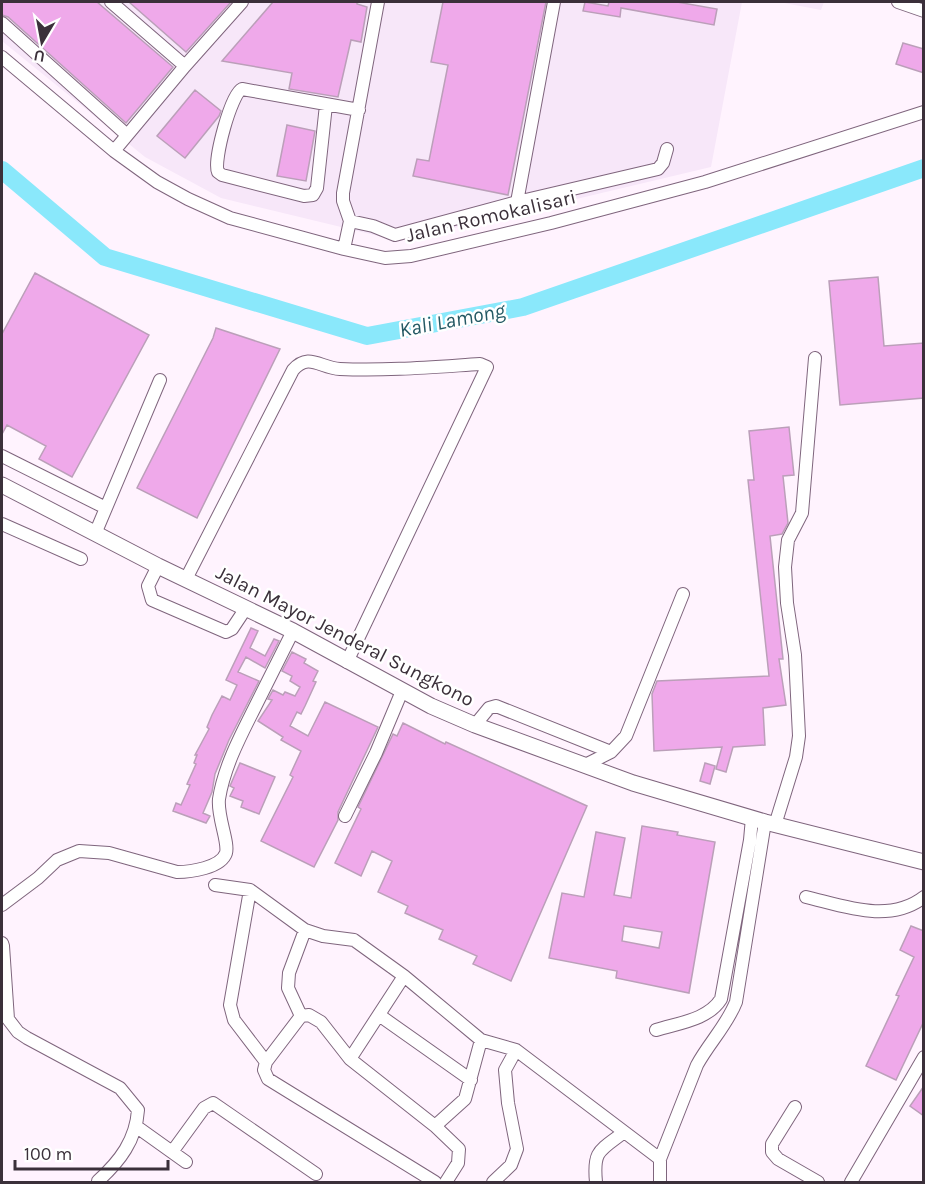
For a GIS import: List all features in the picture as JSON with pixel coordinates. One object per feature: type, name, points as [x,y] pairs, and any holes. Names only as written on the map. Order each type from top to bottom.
[{"type":"main road","name":"Jalan Mayor Jenderal Sungkono","points":[[2,485],[158,566],[293,631],[402,691],[475,725],[633,783],[764,822],[924,862]]},
{"type":"street","points":[[111,2],[185,66]]},
{"type":"street","points":[[114,151],[242,2]]},
{"type":"street","points":[[344,249],[350,221],[343,193],[378,2]]},
{"type":"street","points":[[517,202],[554,2]]},
{"type":"street","points":[[898,2],[924,11]]},
{"type":"street","points":[[2,23],[127,135]]},
{"type":"street","name":"Jalan Romokalisari","points":[[2,57],[114,151],[157,182],[230,218],[385,258],[399,258],[552,223],[705,182],[924,112]]},
{"type":"street","points":[[326,105],[317,188],[313,195],[304,196],[222,175],[218,172],[217,160],[238,90],[243,88],[358,110]]},
{"type":"street","points":[[350,221],[374,226],[394,235],[517,202],[657,169],[663,163],[667,148]]},
{"type":"street","points":[[656,1030],[708,1013],[716,1008],[721,999],[750,840],[764,822],[796,757],[799,736],[795,655],[787,603],[785,567],[788,540],[802,513],[815,358]]},
{"type":"street","points":[[186,579],[293,370],[300,363],[308,360],[338,369],[394,370],[480,364],[486,367],[347,662]]},
{"type":"street","points":[[95,534],[160,380]]},
{"type":"street","points":[[2,456],[106,508]]},
{"type":"street","points":[[2,524],[81,559]]},
{"type":"street","points":[[158,566],[148,586],[152,600],[226,632],[232,629],[246,608]]},
{"type":"street","points":[[585,765],[611,752],[626,736],[683,594]]},
{"type":"street","points":[[2,905],[38,878],[57,860],[79,850],[109,853],[177,872],[187,872],[215,864],[222,859],[226,853],[226,841],[220,821],[219,798],[227,771],[239,739],[293,631]]},
{"type":"street","points":[[345,816],[376,753],[402,691]]},
{"type":"street","points":[[475,725],[489,708],[496,706],[611,752]]},
{"type":"street","points":[[660,1182],[660,1160],[697,1065],[732,1013],[736,1002],[764,822]]},
{"type":"street","points":[[215,885],[250,891],[305,930],[323,936],[354,940],[404,976],[481,1040],[516,1050],[660,1160]]},
{"type":"street","points":[[250,891],[230,1005],[234,1020],[266,1062]]},
{"type":"street","points":[[806,897],[864,911],[890,912],[912,906],[924,897]]},
{"type":"street","points":[[301,1016],[288,988],[288,973],[305,930]]},
{"type":"street","points":[[2,943],[8,1019],[12,1026],[27,1038],[120,1088],[138,1110],[137,1127],[118,1163],[98,1182]]},
{"type":"street","points":[[350,1059],[404,976]]},
{"type":"street","points":[[435,1182],[268,1079],[264,1070],[266,1062],[301,1016],[309,1015],[321,1022],[350,1059],[435,1126],[459,1149],[458,1163],[446,1182]]},
{"type":"street","points":[[378,1015],[471,1080]]},
{"type":"street","points":[[435,1126],[465,1099],[481,1040]]},
{"type":"street","points":[[493,1182],[511,1165],[517,1149],[508,1103],[505,1070],[516,1050]]},
{"type":"street","points":[[851,1182],[924,1057]]},
{"type":"street","points":[[172,1152],[204,1108],[213,1103],[316,1174]]},
{"type":"street","points":[[795,1107],[772,1144],[772,1152],[778,1159],[818,1182]]},
{"type":"street","points":[[137,1127],[186,1162]]},
{"type":"street","points":[[596,1182],[594,1164],[599,1151],[623,1133]]},
{"type":"shaded area","points":[[2,2],[742,2],[711,167],[399,241],[221,198],[145,157],[2,41]]},
{"type":"shaded area","points":[[779,2],[824,2],[821,10]]},
{"type":"building","points":[[2,2],[97,2],[173,67],[126,123],[8,17],[2,15]]},
{"type":"building","points":[[129,2],[231,2],[186,52]]},
{"type":"building","points":[[273,2],[357,2],[367,7],[361,42],[351,40],[338,97],[289,89],[292,73],[222,61]]},
{"type":"building","points":[[443,2],[546,2],[508,195],[413,176],[417,159],[429,161],[448,65],[431,62]]},
{"type":"building","points":[[585,2],[608,6],[609,2],[677,2],[717,9],[714,25],[621,8],[620,17],[583,11]]},
{"type":"building","points":[[903,43],[924,49],[924,73],[896,64]]},
{"type":"building","points":[[195,90],[221,111],[185,158],[157,136]]},
{"type":"building","points":[[287,125],[315,131],[306,181],[277,176]]},
{"type":"building","points":[[35,273],[149,335],[72,477],[39,459],[46,446],[7,425],[2,434],[2,334]]},
{"type":"building","points":[[878,277],[884,346],[924,343],[924,398],[840,405],[829,281]]},
{"type":"building","points":[[216,328],[280,349],[197,518],[137,488]]},
{"type":"building","points":[[789,427],[794,475],[783,476],[788,523],[782,534],[770,536],[783,659],[779,659],[786,705],[763,708],[765,745],[733,747],[726,772],[716,769],[722,747],[654,751],[652,694],[657,681],[769,676],[748,480],[754,480],[749,431]]},
{"type":"building","points":[[251,628],[258,631],[250,648],[265,656],[274,639],[279,641],[265,668],[246,657],[238,672],[259,681],[229,740],[215,774],[212,792],[203,813],[210,816],[206,823],[173,811],[176,803],[181,805],[190,785],[187,784],[196,764],[194,763],[197,755],[195,755],[209,729],[207,727],[212,715],[222,696],[230,700],[237,685],[226,680]]},
{"type":"building","points":[[292,652],[306,659],[304,663],[318,671],[313,681],[316,682],[301,714],[297,712],[290,726],[308,736],[325,702],[378,727],[338,812],[338,820],[314,867],[261,841],[293,777],[290,775],[301,751],[281,740],[283,737],[258,721],[272,700],[268,699],[273,690],[283,695],[285,692],[295,696],[300,687],[290,681],[292,676],[282,671]]},
{"type":"building","points":[[403,723],[445,744],[446,742],[587,806],[511,981],[473,964],[477,956],[439,939],[443,930],[405,913],[408,906],[378,892],[392,861],[372,851],[361,876],[335,863],[361,809],[358,807],[393,734],[397,736]]},
{"type":"building","points":[[240,763],[275,777],[259,814],[241,807],[243,801],[230,796],[234,788],[230,786]]},
{"type":"building","points":[[705,763],[715,766],[710,784],[700,781]]},
{"type":"building","points":[[642,826],[678,832],[677,835],[715,842],[689,993],[616,978],[617,971],[549,958],[562,893],[584,897],[596,832],[625,838],[614,895],[631,898]],"holes":[[[624,926],[662,932],[659,948],[622,941]]]},
{"type":"building","points":[[911,926],[924,931],[924,1021],[896,1080],[866,1066],[899,996],[896,995],[914,957],[900,950]]},
{"type":"building","points":[[924,1086],[924,1116],[910,1106]]},
{"type":"waterway","name":"Kali Lamong","points":[[2,170],[105,257],[367,336],[523,307],[924,168]]}]
